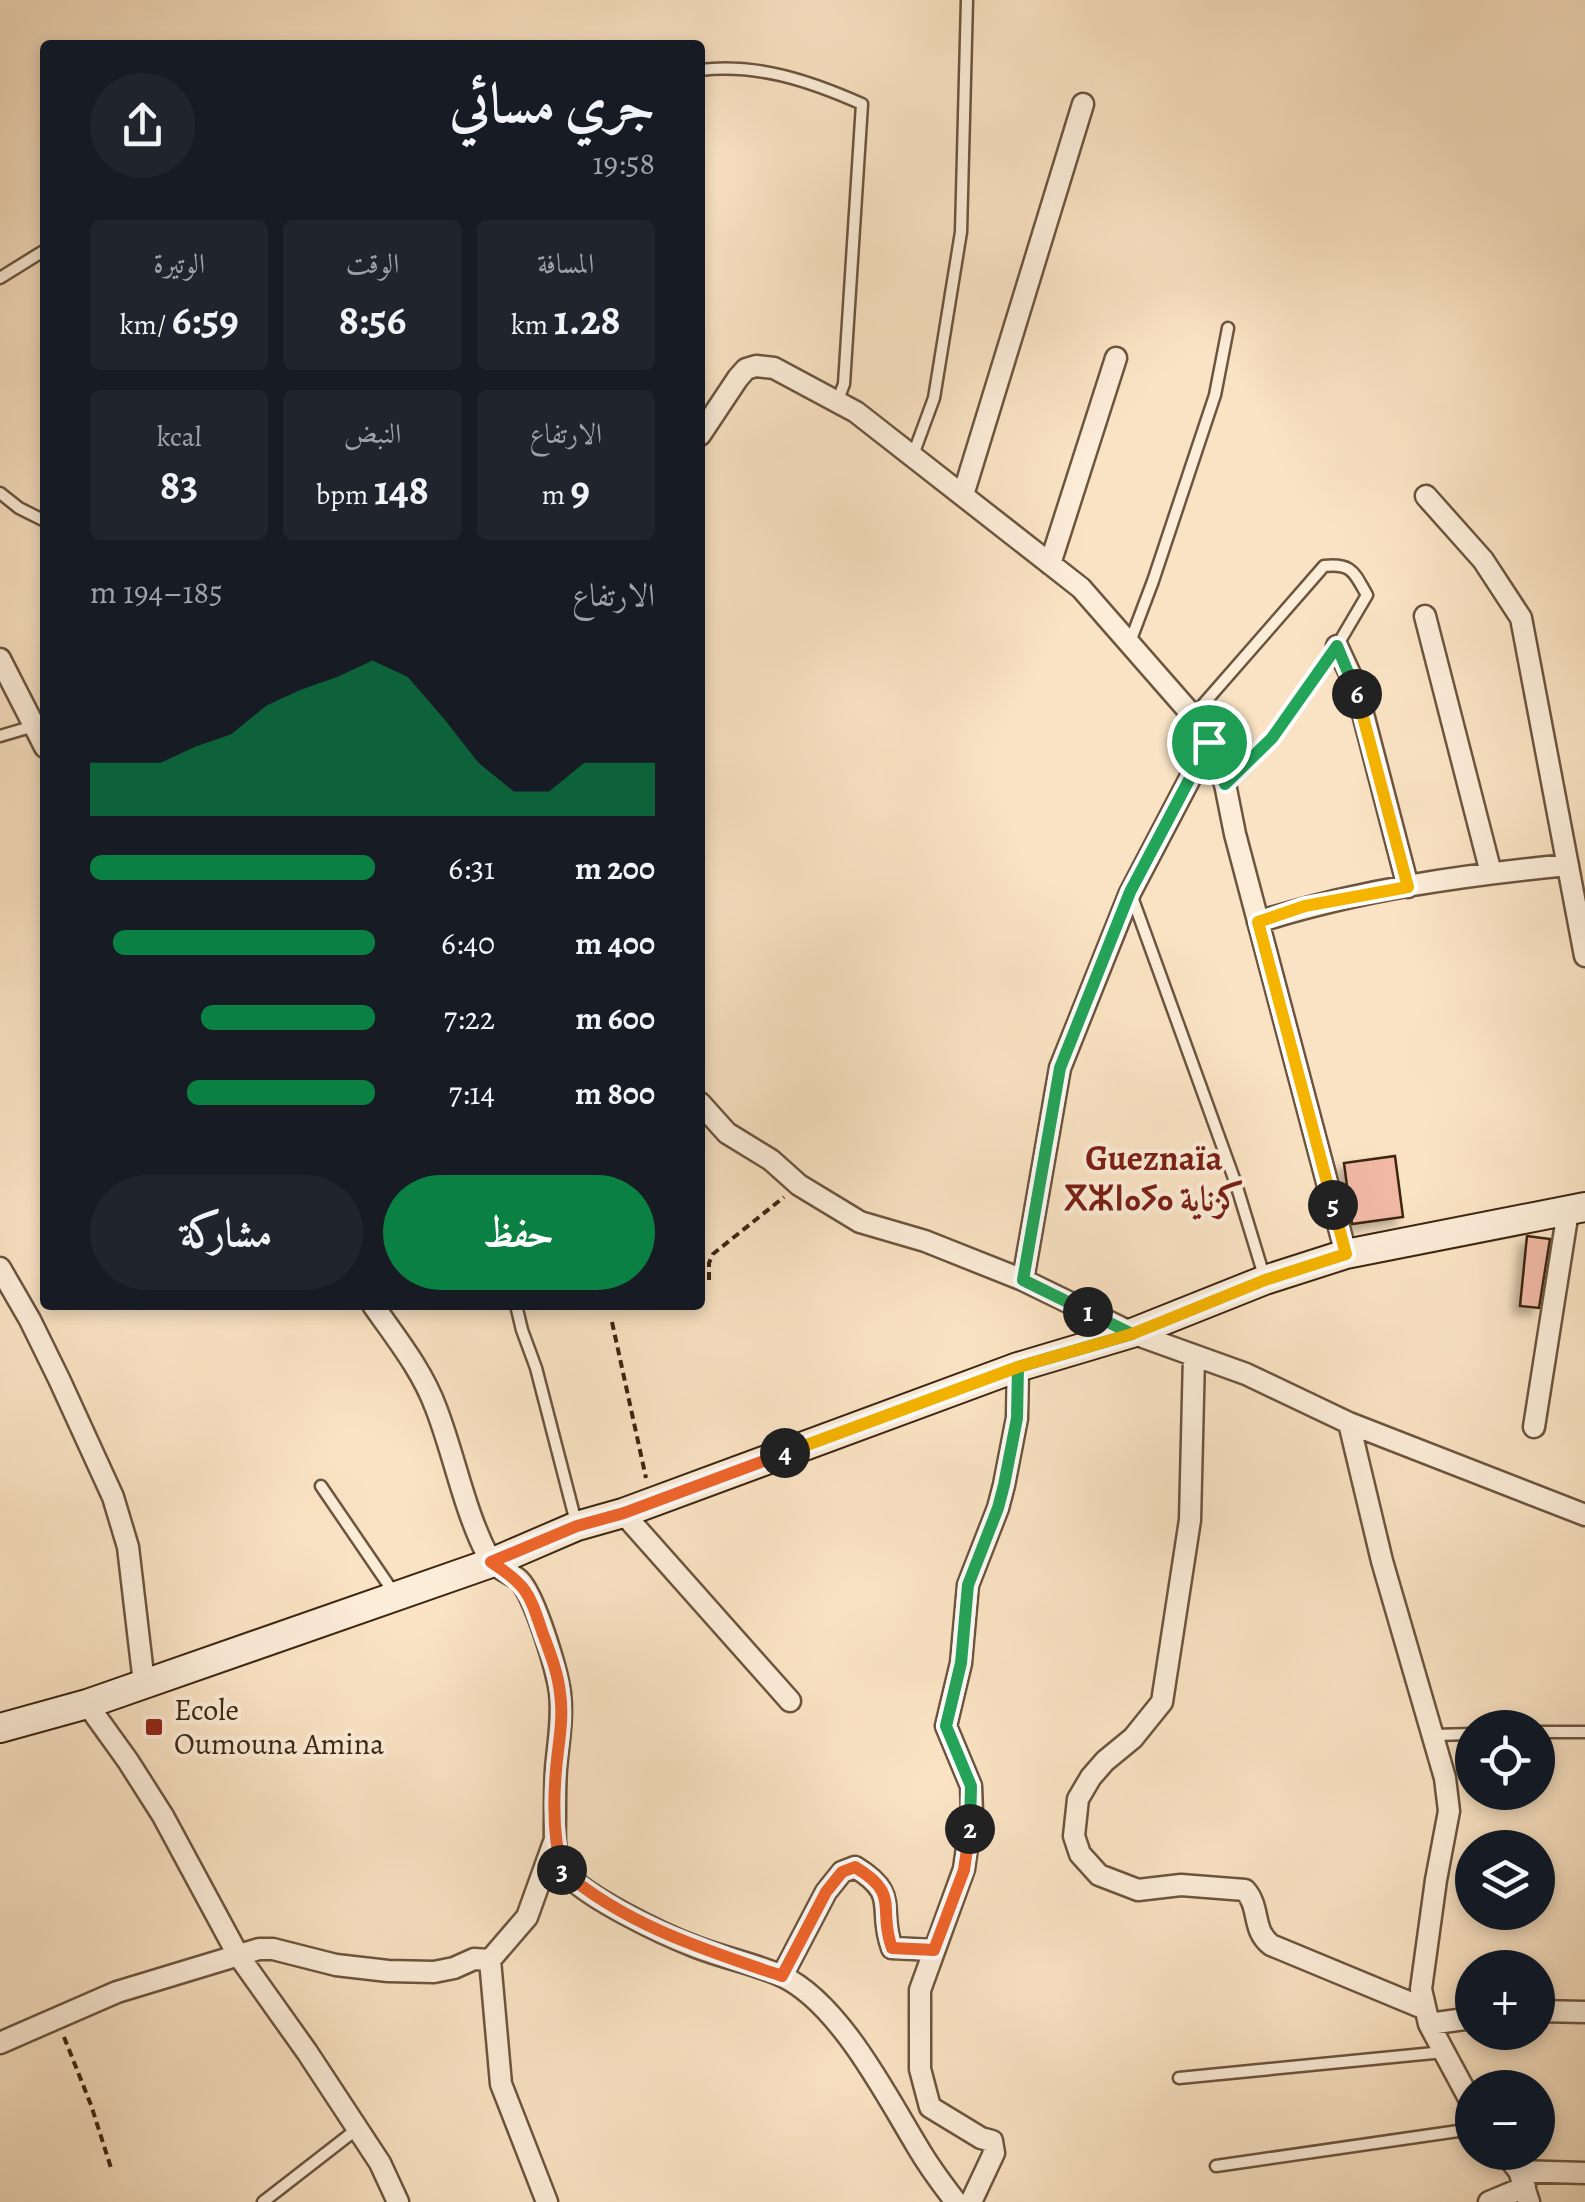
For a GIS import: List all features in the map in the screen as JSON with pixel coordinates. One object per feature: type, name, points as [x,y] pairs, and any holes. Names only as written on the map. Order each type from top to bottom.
[{"type":"street","points":[[964,496],[1083,104]]},
{"type":"street","points":[[1050,564],[1116,358]]},
{"type":"street","points":[[705,428],[738,378],[746,369],[756,366],[774,368],[856,412],[1081,588],[1193,716],[1209,742],[1225,784],[1346,1254]]},
{"type":"street","points":[[1426,496],[1483,560],[1521,618],[1585,956]]},
{"type":"street","points":[[1424,616],[1491,872]]},
{"type":"street","points":[[1337,646],[1356,687],[1408,887]]},
{"type":"street","points":[[0,659],[40,737]]},
{"type":"street","points":[[1023,1280],[1060,1068],[1130,892],[1209,742]]},
{"type":"street","points":[[1258,922],[1305,906],[1408,887],[1491,872],[1568,865]]},
{"type":"street","points":[[705,1109],[727,1133],[772,1160],[800,1186],[860,1222],[926,1241],[1023,1280],[1132,1334],[1246,1374],[1350,1423],[1585,1515]]},
{"type":"street","points":[[0,1728],[87,1704],[396,1596],[577,1526],[624,1513],[1018,1367],[1132,1334],[1265,1280],[1346,1254],[1576,1209],[1534,1428]]},
{"type":"street","points":[[0,1268],[30,1320],[113,1497],[128,1548],[144,1683]]},
{"type":"street","points":[[376,1310],[420,1375],[434,1404],[491,1562],[520,1581],[553,1663],[561,1723],[554,1842],[562,1870],[614,1908],[694,1946],[782,1976],[807,1991],[833,2018],[919,2150],[958,2202],[994,2152],[992,2141],[930,2108],[920,2069],[920,1990],[964,1870],[972,1812],[971,1786],[946,1726],[961,1663],[968,1585],[998,1508],[1008,1468],[1017,1418],[1018,1367]]},
{"type":"street","points":[[1194,1356],[1190,1520],[1162,1702],[1133,1738],[1091,1777],[1078,1799],[1074,1836],[1080,1854],[1099,1875],[1138,1890],[1181,1885],[1245,1890],[1253,1901],[1259,1932],[1271,1945],[1426,2016],[1455,2017]]},
{"type":"street","points":[[1350,1423],[1382,1561],[1445,1778],[1448,1811],[1421,1989],[1426,2016],[1455,2072]]},
{"type":"street","points":[[624,1513],[790,1700]]},
{"type":"street","points":[[87,1704],[163,1816],[238,1955],[380,2162],[398,2202]]},
{"type":"street","points":[[547,2202],[501,2084],[490,1960],[527,1917],[554,1842]]},
{"type":"street","points":[[782,1976],[826,1892],[842,1872],[855,1867],[882,1888],[888,1914],[886,1933],[892,1948],[934,1950]]},
{"type":"street","points":[[0,2044],[117,1992],[258,1949],[388,1971],[434,1972],[474,1959],[490,1960]]},
{"type":"street","points":[[1555,2011],[1585,2012]]},
{"type":"street","points":[[1488,2202],[1524,2187],[1585,2174]]},
{"type":"lane","points":[[912,455],[934,398],[961,232],[967,0]]},
{"type":"lane","points":[[705,69],[724,67],[788,75],[862,104],[844,384],[837,402]]},
{"type":"lane","points":[[0,278],[40,253]]},
{"type":"lane","points":[[1129,643],[1215,395],[1228,328]]},
{"type":"lane","points":[[0,493],[40,519]]},
{"type":"lane","points":[[1193,716],[1324,566],[1340,564],[1351,568],[1367,595],[1337,646],[1272,738],[1225,784]]},
{"type":"lane","points":[[0,736],[34,726]]},
{"type":"lane","points":[[1130,892],[1236,1184],[1265,1280]]},
{"type":"lane","points":[[517,1310],[577,1526]]},
{"type":"lane","points":[[322,1486],[396,1596]]},
{"type":"lane","points":[[1555,1732],[1585,1732]]},
{"type":"lane","points":[[1434,1734],[1455,1734]]},
{"type":"lane","points":[[1179,2078],[1444,2052]]},
{"type":"lane","points":[[263,2202],[358,2128]]},
{"type":"lane","points":[[1216,2166],[1455,2131]]},
{"type":"path","points":[[708,1280],[712,1254],[800,1186]]},
{"type":"path","points":[[612,1322],[651,1503]]},
{"type":"path","points":[[56,2018],[78,2068],[112,2171]]},
{"type":"building","points":[[1395,1156],[1403,1217],[1352,1224],[1344,1163]]},
{"type":"building","points":[[1527,1236],[1550,1239],[1539,1308],[1520,1306]]},
{"type":"place","name":"Ecole Oumouna Amina","points":[[154,1727]]},
{"type":"district","name":"Gueznaïa ⴳⵣⵏⴰⵢⴰ كزناية","points":[[1154,1178]]},
{"type":"route","points":[[1209,742],[1130,892],[1060,1068],[1023,1280],[1132,1334],[1018,1367],[1017,1418],[1004,1485],[968,1585],[961,1663],[946,1726],[971,1786],[972,1812],[964,1870],[934,1950],[892,1948],[886,1933],[888,1914],[882,1888],[855,1867],[842,1872],[826,1892],[782,1976],[694,1946],[614,1908],[562,1870],[554,1842],[560,1693],[530,1599],[520,1581],[491,1562],[577,1526],[624,1513],[1018,1367],[1132,1334],[1265,1280],[1346,1254],[1258,922],[1305,906],[1408,887],[1356,687],[1337,646],[1264,748],[1225,784],[1209,742]]}]
